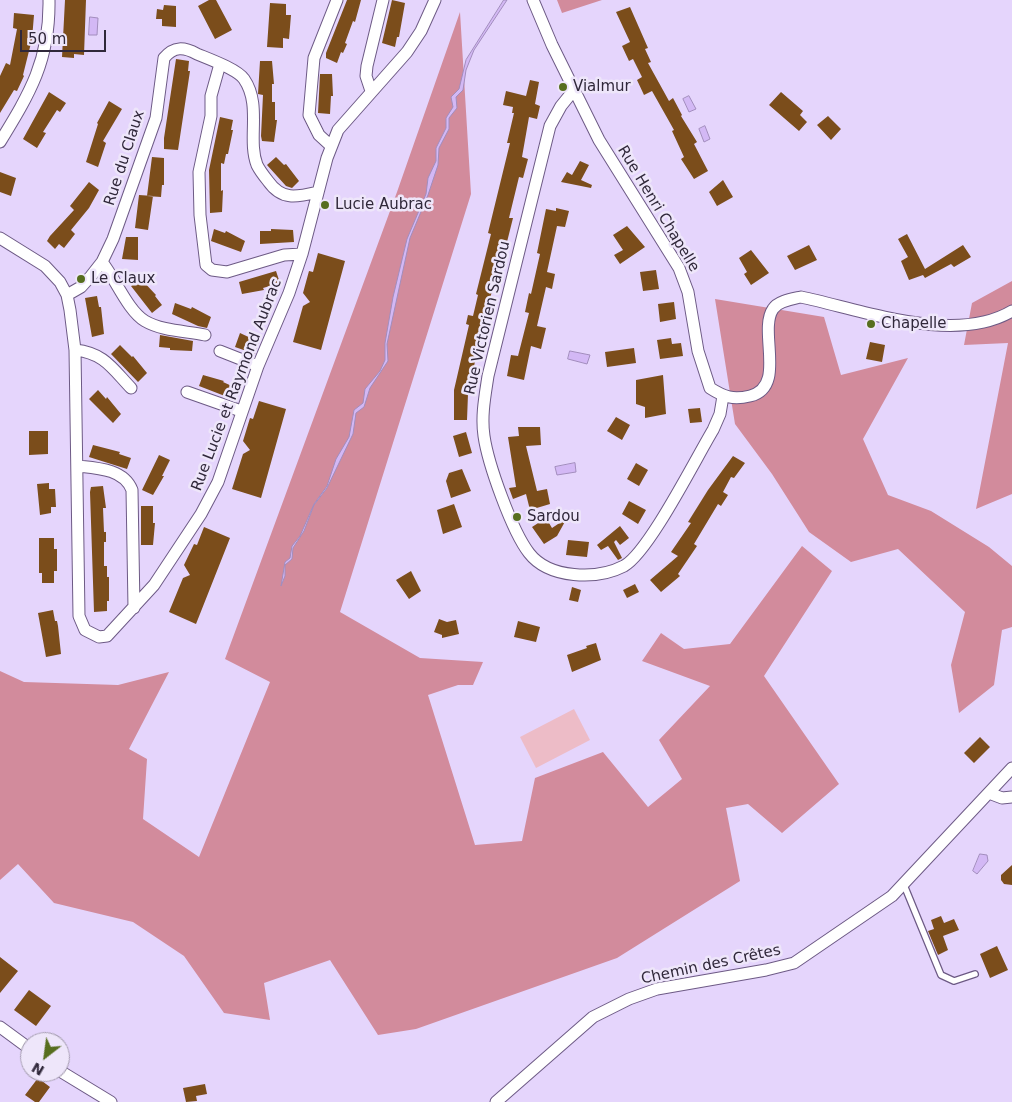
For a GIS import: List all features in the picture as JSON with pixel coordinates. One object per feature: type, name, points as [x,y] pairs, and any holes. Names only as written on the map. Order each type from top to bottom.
[{"type":"street","points":[[0,142],[38,73],[45,49],[49,0]]},
{"type":"street","points":[[331,146],[320,135],[309,115],[314,58],[338,0]]},
{"type":"street","points":[[371,91],[366,76],[367,66],[383,0]]},
{"type":"street","name":"Rue Lucie et Raymond Aubrac","points":[[0,238],[45,266],[60,282],[67,295],[76,350],[80,623],[91,634],[107,636],[160,578],[201,514],[218,482],[258,366],[290,293],[331,146],[338,130],[407,52],[421,32],[435,0]]},
{"type":"street","name":"Rue Henri Chapelle","points":[[534,0],[552,45],[599,140],[679,268],[688,292],[704,373],[710,388],[723,396]]},
{"type":"street","name":"Rue du Claux","points":[[67,295],[81,287],[102,262],[113,238],[156,118],[164,58],[170,51],[180,48],[220,64],[243,77],[250,90],[254,112],[256,164],[272,187],[288,197],[298,197],[318,192]]},
{"type":"street","points":[[220,64],[211,96],[211,116],[199,172],[200,215],[206,265],[212,270],[227,272],[284,256],[302,254]]},
{"type":"street","name":"Rue Victorien Sardou","points":[[574,90],[550,126],[484,399],[484,437],[488,452],[511,521],[530,554],[543,564],[560,572],[577,575],[609,571],[624,566],[634,558],[653,533],[713,430],[720,414],[723,396]]},
{"type":"street","points":[[102,262],[135,312],[144,320],[164,328],[205,335]]},
{"type":"street","points":[[723,396],[737,399],[755,395],[766,382],[770,363],[768,324],[773,309],[784,301],[801,297],[910,322],[945,327],[985,323],[1012,311]]},
{"type":"street","points":[[76,350],[94,352],[100,356],[131,388]]},
{"type":"street","points":[[220,351],[258,366]]},
{"type":"street","points":[[188,392],[241,411]]},
{"type":"street","points":[[78,466],[94,467],[124,477],[132,490],[134,608]]},
{"type":"street","name":"Chemin des Crêtes","points":[[496,1102],[593,1017],[628,999],[657,989],[766,970],[794,963],[892,896],[1012,768]]},
{"type":"street","points":[[989,793],[1002,798],[1012,797]]},
{"type":"street","points":[[0,1027],[20,1042]]},
{"type":"street","points":[[70,1077],[111,1102]]},
{"type":"lane","points":[[904,885],[941,975],[954,981],[975,974]]},
{"type":"shaded area","points":[[504,0],[507,0],[474,50],[466,70],[463,90],[456,97],[457,108],[449,118],[449,129],[439,148],[438,165],[428,195],[410,238],[387,344],[388,361],[370,388],[364,407],[356,413],[353,434],[327,488],[314,505],[304,531],[293,548],[292,559],[285,565],[285,576],[281,586],[285,562],[290,558],[292,546],[300,536],[314,504],[327,486],[336,459],[349,437],[354,410],[363,403],[365,389],[380,371],[385,360],[385,343],[393,297],[407,239],[426,194],[428,178],[436,161],[436,148],[446,128],[446,118],[453,107],[451,97],[459,89],[466,60]]},
{"type":"shaded area","points":[[557,0],[602,0],[562,13]]},
{"type":"shaded area","points":[[460,12],[471,194],[340,612],[420,658],[483,662],[473,685],[458,685],[428,695],[475,845],[522,841],[535,778],[603,752],[648,807],[682,779],[659,740],[710,686],[642,661],[661,633],[684,649],[730,644],[802,546],[832,571],[764,676],[839,784],[782,833],[748,804],[726,808],[740,881],[617,958],[416,1029],[378,1035],[330,960],[264,983],[270,1020],[224,1013],[184,956],[133,922],[54,903],[18,864],[0,880],[0,671],[24,682],[118,685],[169,672],[129,749],[147,759],[143,819],[199,857],[270,682],[225,659],[397,192]]},
{"type":"shaded area","points":[[90,17],[98,18],[97,35],[89,35]]},
{"type":"shaded area","points":[[689,96],[696,109],[689,112],[683,99]]},
{"type":"shaded area","points":[[705,126],[710,139],[704,142],[699,129]]},
{"type":"shaded area","points":[[1012,281],[1012,494],[976,509],[1008,343],[964,345],[972,303]]},
{"type":"shaded area","points":[[715,299],[824,317],[841,375],[908,358],[863,439],[888,495],[931,511],[989,547],[1012,566],[1012,627],[1002,630],[994,685],[959,713],[951,665],[965,612],[898,549],[851,562],[809,532],[772,474],[735,424]]},
{"type":"shaded area","points":[[570,351],[590,355],[587,364],[568,359]]},
{"type":"shaded area","points":[[575,463],[576,472],[557,475],[555,467]]},
{"type":"shaded area","points":[[574,709],[590,740],[536,768],[520,737]]},
{"type":"shaded area","points":[[980,854],[987,855],[988,861],[977,874],[973,871]]},
{"type":"building","points":[[65,0],[86,0],[84,55],[74,54],[74,58],[62,57]]},
{"type":"building","points":[[209,0],[216,0],[232,30],[215,39],[198,6]]},
{"type":"building","points":[[347,0],[361,0],[355,22],[353,21],[345,43],[347,44],[343,53],[341,52],[337,63],[326,58],[326,53]]},
{"type":"building","points":[[392,0],[405,3],[399,37],[397,37],[395,47],[382,43]]},
{"type":"building","points":[[270,3],[286,4],[286,15],[291,15],[289,39],[283,38],[283,48],[267,47]]},
{"type":"building","points":[[164,5],[176,6],[176,27],[162,26],[162,19],[156,19],[157,9],[163,10]]},
{"type":"building","points":[[630,7],[648,48],[645,49],[651,62],[648,63],[669,101],[673,98],[681,116],[697,142],[694,144],[708,171],[694,179],[681,159],[684,157],[672,131],[674,130],[652,91],[644,95],[637,80],[642,77],[633,59],[629,61],[622,46],[630,42],[616,12]]},
{"type":"building","points":[[14,13],[34,15],[32,39],[24,76],[17,91],[14,90],[0,113],[0,76],[6,63],[10,65],[17,29],[13,28]]},
{"type":"building","points":[[176,59],[189,61],[188,71],[190,71],[178,150],[164,149]]},
{"type":"building","points":[[260,61],[272,61],[274,84],[272,84],[272,102],[275,102],[275,120],[277,120],[274,142],[262,141],[261,136],[263,95],[258,94]]},
{"type":"building","points":[[320,74],[332,74],[333,96],[331,96],[330,114],[318,113]]},
{"type":"building","points":[[530,80],[539,82],[535,104],[540,106],[537,119],[529,117],[522,157],[528,159],[523,178],[519,177],[509,218],[513,218],[501,266],[498,266],[476,357],[468,394],[467,420],[454,420],[454,390],[469,325],[466,324],[468,315],[473,316],[478,295],[476,294],[491,234],[488,233],[510,143],[507,143],[514,113],[512,113],[513,107],[503,105],[506,91],[526,96]]},
{"type":"building","points":[[49,92],[66,103],[60,112],[57,110],[43,132],[46,133],[37,148],[23,139]]},
{"type":"building","points":[[781,92],[803,111],[800,115],[807,122],[799,131],[769,105]]},
{"type":"building","points":[[109,101],[122,109],[103,141],[106,143],[98,167],[86,162],[97,123]]},
{"type":"building","points":[[828,116],[841,129],[831,140],[817,125]]},
{"type":"building","points":[[220,117],[233,120],[231,130],[233,130],[228,154],[226,154],[224,164],[221,163],[222,212],[210,213],[209,170]]},
{"type":"building","points":[[152,157],[164,158],[164,185],[162,185],[161,197],[147,196]]},
{"type":"building","points":[[276,157],[284,165],[286,164],[299,181],[292,188],[286,186],[267,165]]},
{"type":"building","points":[[580,161],[589,165],[581,180],[592,185],[591,188],[561,182],[567,172],[572,175]]},
{"type":"building","points":[[0,172],[16,178],[11,196],[0,192]]},
{"type":"building","points":[[723,180],[733,197],[717,206],[709,192]]},
{"type":"building","points":[[89,182],[99,190],[89,208],[71,230],[75,234],[64,248],[59,244],[55,249],[47,241],[74,210],[70,206]]},
{"type":"building","points":[[139,195],[153,196],[148,230],[135,228]]},
{"type":"building","points":[[556,208],[569,211],[565,227],[557,226],[547,272],[555,274],[552,289],[546,287],[537,326],[546,328],[541,349],[531,346],[524,380],[507,376],[511,355],[518,356],[529,313],[525,312],[540,254],[537,253],[546,209],[556,211]]},
{"type":"building","points":[[627,226],[645,247],[620,264],[614,255],[623,250],[613,235]]},
{"type":"building","points":[[214,229],[225,233],[226,231],[245,241],[241,252],[211,241]]},
{"type":"building","points":[[271,229],[293,230],[294,242],[260,244],[260,231],[271,231]]},
{"type":"building","points":[[907,234],[925,269],[963,245],[971,257],[954,267],[951,264],[925,278],[923,275],[909,280],[901,261],[908,257],[898,239]]},
{"type":"building","points":[[126,237],[138,237],[138,260],[122,259]]},
{"type":"building","points":[[809,245],[817,260],[795,270],[787,256]]},
{"type":"building","points":[[751,250],[769,273],[751,285],[744,274],[747,272],[739,258]]},
{"type":"building","points":[[318,253],[345,261],[321,350],[293,342],[303,306],[310,302],[303,293],[309,271],[313,272]]},
{"type":"building","points":[[656,270],[659,289],[643,291],[640,272]]},
{"type":"building","points":[[276,271],[280,283],[263,288],[264,290],[242,294],[239,282]]},
{"type":"building","points":[[141,279],[156,295],[162,305],[152,313],[131,286]]},
{"type":"building","points":[[97,296],[99,307],[101,307],[104,334],[92,337],[85,298]]},
{"type":"building","points":[[674,302],[676,319],[660,322],[658,304]]},
{"type":"building","points":[[175,303],[191,309],[192,307],[211,317],[207,328],[172,314]]},
{"type":"building","points":[[240,333],[259,342],[255,354],[235,347]]},
{"type":"building","points":[[160,335],[193,341],[192,351],[170,350],[170,348],[159,347]]},
{"type":"building","points":[[671,338],[672,344],[681,343],[683,356],[660,359],[657,340]]},
{"type":"building","points":[[870,342],[885,345],[882,362],[866,359]]},
{"type":"building","points":[[120,345],[133,356],[147,373],[138,382],[111,354]]},
{"type":"building","points":[[634,348],[636,363],[607,367],[605,352]]},
{"type":"building","points":[[203,375],[224,381],[234,387],[230,398],[199,386]]},
{"type":"building","points":[[663,375],[666,414],[645,418],[645,407],[636,404],[636,380]]},
{"type":"building","points":[[98,390],[106,399],[107,397],[121,414],[113,423],[89,399]]},
{"type":"building","points":[[259,401],[286,409],[261,498],[232,489],[243,454],[250,450],[243,441],[250,418],[253,419]]},
{"type":"building","points":[[700,408],[702,422],[690,423],[688,409]]},
{"type":"building","points":[[616,417],[630,425],[622,440],[607,431]]},
{"type":"building","points":[[518,427],[540,427],[541,445],[526,446],[537,491],[547,489],[550,504],[530,510],[526,494],[513,499],[509,488],[516,487],[508,437],[519,436]]},
{"type":"building","points":[[29,431],[48,431],[48,454],[29,455]]},
{"type":"building","points":[[466,432],[472,453],[459,457],[453,436]]},
{"type":"building","points":[[93,445],[120,452],[119,454],[131,458],[127,469],[89,457]]},
{"type":"building","points":[[159,455],[170,460],[162,476],[164,476],[153,495],[142,490]]},
{"type":"building","points":[[733,456],[745,463],[734,478],[731,477],[723,492],[728,495],[721,506],[718,504],[694,544],[697,546],[678,574],[680,576],[661,592],[650,580],[678,556],[671,552],[691,523],[688,522],[708,490]]},
{"type":"building","points":[[636,463],[648,470],[639,486],[627,479]]},
{"type":"building","points":[[462,469],[471,491],[451,498],[446,481],[449,473]]},
{"type":"building","points":[[49,483],[49,489],[55,489],[56,507],[51,507],[51,513],[40,515],[37,484]]},
{"type":"building","points":[[103,486],[106,508],[103,508],[104,532],[106,532],[104,566],[107,566],[107,577],[109,577],[109,601],[107,601],[107,611],[94,612],[90,492],[91,487]]},
{"type":"building","points":[[629,501],[646,510],[638,524],[622,514]]},
{"type":"building","points":[[454,504],[462,527],[443,534],[437,510]]},
{"type":"building","points":[[141,506],[153,506],[153,523],[155,523],[153,545],[141,545]]},
{"type":"building","points":[[546,518],[552,528],[567,518],[557,536],[544,544],[532,527]]},
{"type":"building","points":[[620,526],[629,538],[620,545],[616,540],[614,542],[622,558],[618,560],[608,546],[601,550],[597,545]]},
{"type":"building","points":[[204,527],[230,538],[196,624],[169,612],[183,578],[190,575],[184,565],[194,544],[197,545]]},
{"type":"building","points":[[39,538],[54,538],[54,549],[57,549],[57,571],[54,571],[54,583],[42,583],[42,573],[39,573]]},
{"type":"building","points":[[568,540],[589,542],[587,557],[566,555]]},
{"type":"building","points":[[411,571],[421,591],[409,599],[396,580]]},
{"type":"building","points":[[635,584],[639,592],[627,598],[623,590]]},
{"type":"building","points":[[572,587],[581,590],[578,602],[569,600]]},
{"type":"building","points":[[53,610],[58,626],[61,654],[46,657],[38,613]]},
{"type":"building","points":[[439,619],[447,622],[456,620],[459,634],[442,638],[442,635],[434,632]]},
{"type":"building","points":[[518,621],[540,627],[536,642],[514,637]]},
{"type":"building","points":[[596,643],[601,660],[572,672],[567,655]]},
{"type":"building","points":[[980,737],[990,747],[974,763],[964,753]]},
{"type":"building","points":[[1012,865],[1012,885],[1004,884],[1001,880],[1001,875]]},
{"type":"building","points":[[941,916],[944,923],[954,919],[959,930],[943,936],[948,950],[938,955],[928,931],[934,929],[931,920]]},
{"type":"building","points":[[997,946],[1008,970],[990,978],[980,954]]},
{"type":"building","points":[[0,957],[18,971],[0,993]]},
{"type":"building","points":[[29,990],[51,1006],[36,1026],[14,1010]]},
{"type":"building","points":[[35,1082],[43,1082],[50,1087],[39,1102],[35,1102],[25,1095]]},
{"type":"building","points":[[205,1084],[207,1094],[196,1096],[197,1101],[186,1102],[183,1088]]},
{"type":"place","name":"Vialmur","points":[[563,87]]},
{"type":"place","name":"Lucie Aubrac","points":[[325,205]]},
{"type":"place","name":"Le Claux","points":[[81,279]]},
{"type":"place","name":"Chapelle","points":[[871,324]]},
{"type":"place","name":"Sardou","points":[[517,517]]}]
